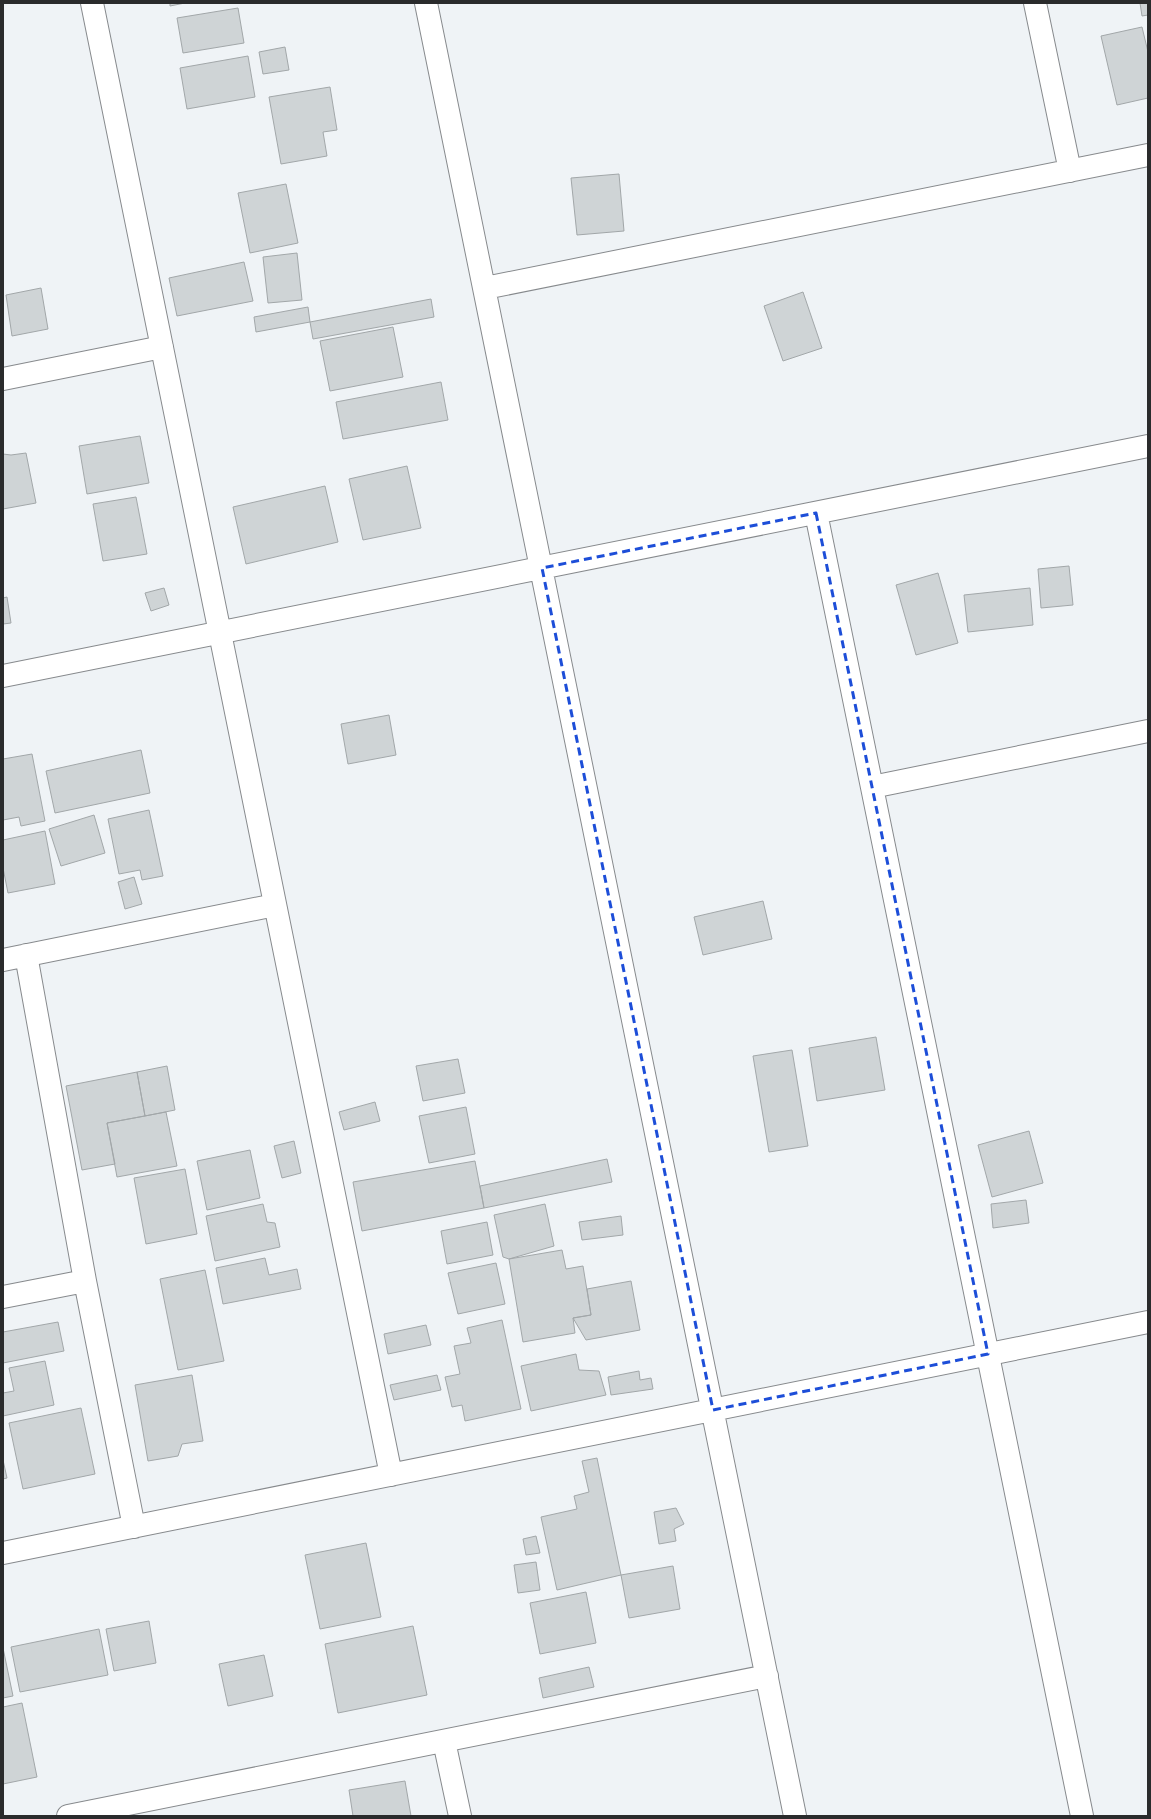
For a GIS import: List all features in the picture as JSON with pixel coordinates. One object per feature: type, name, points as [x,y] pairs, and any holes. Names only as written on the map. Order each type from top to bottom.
[{"type":"street","points":[[92,3],[392,1475]]},
{"type":"street","points":[[426,3],[795,1816]]},
{"type":"street","points":[[1036,3],[1070,171]]},
{"type":"street","points":[[485,288],[1148,155]]},
{"type":"street","points":[[3,378],[162,347]]},
{"type":"street","points":[[3,676],[1148,446]]},
{"type":"street","points":[[816,513],[1082,1816]]},
{"type":"street","points":[[872,787],[1148,731]]},
{"type":"street","points":[[3,960],[276,905]]},
{"type":"street","points":[[26,955],[85,1281],[134,1526]]},
{"type":"street","points":[[3,1297],[85,1281]]},
{"type":"street","points":[[3,1553],[1148,1322]]},
{"type":"street","points":[[68,1816],[767,1676]]},
{"type":"street","points":[[444,1741],[460,1816]]},
{"type":"highlighted area","points":[[816,513],[988,1354],[713,1410],[542,568]]},
{"type":"building","points":[[170,3],[185,3],[170,6]]},
{"type":"building","points":[[1140,3],[1148,3],[1148,15],[1142,16]]},
{"type":"building","points":[[238,8],[244,43],[183,53],[177,18]]},
{"type":"building","points":[[1142,27],[1148,52],[1148,98],[1117,105],[1101,36]]},
{"type":"building","points":[[285,47],[289,70],[263,74],[259,52]]},
{"type":"building","points":[[248,56],[255,97],[187,109],[180,68]]},
{"type":"building","points":[[330,87],[337,130],[323,132],[327,156],[281,164],[269,97]]},
{"type":"building","points":[[619,174],[624,231],[577,235],[571,178]]},
{"type":"building","points":[[286,184],[298,243],[250,253],[238,193]]},
{"type":"building","points":[[297,253],[302,300],[268,303],[263,257]]},
{"type":"building","points":[[244,262],[253,301],[177,316],[169,278]]},
{"type":"building","points":[[41,288],[48,329],[12,336],[6,295]]},
{"type":"building","points":[[803,292],[822,348],[783,361],[764,306]]},
{"type":"building","points":[[431,299],[434,317],[313,339],[310,322]]},
{"type":"building","points":[[308,307],[310,322],[256,332],[254,317]]},
{"type":"building","points":[[393,327],[403,377],[330,391],[320,341]]},
{"type":"building","points":[[441,382],[448,420],[343,439],[336,402]]},
{"type":"building","points":[[140,436],[149,483],[87,494],[79,446]]},
{"type":"building","points":[[26,453],[36,503],[3,509],[3,454],[11,455]]},
{"type":"building","points":[[407,466],[421,528],[363,540],[349,479]]},
{"type":"building","points":[[325,486],[338,542],[246,564],[233,507]]},
{"type":"building","points":[[136,497],[147,554],[103,561],[93,504]]},
{"type":"building","points":[[1069,566],[1073,605],[1041,608],[1038,569]]},
{"type":"building","points":[[938,573],[958,643],[916,655],[896,585]]},
{"type":"building","points":[[164,588],[169,605],[151,611],[145,593]]},
{"type":"building","points":[[1030,588],[1033,625],[968,632],[964,595]]},
{"type":"building","points":[[7,597],[11,623],[3,624],[3,598]]},
{"type":"building","points":[[389,715],[396,755],[348,764],[341,724]]},
{"type":"building","points":[[141,750],[150,793],[55,813],[46,771]]},
{"type":"building","points":[[32,754],[45,821],[21,826],[19,817],[3,820],[3,759]]},
{"type":"building","points":[[149,810],[163,876],[142,880],[140,870],[119,874],[108,819]]},
{"type":"building","points":[[94,815],[105,853],[61,866],[49,829]]},
{"type":"building","points":[[45,831],[55,884],[8,893],[3,868],[3,840]]},
{"type":"building","points":[[134,877],[142,904],[125,909],[118,882]]},
{"type":"building","points":[[763,901],[772,939],[703,955],[694,917]]},
{"type":"building","points":[[876,1037],[885,1090],[817,1101],[809,1048]]},
{"type":"building","points":[[792,1050],[808,1146],[769,1152],[753,1056]]},
{"type":"building","points":[[458,1059],[465,1093],[423,1101],[416,1066]]},
{"type":"building","points":[[167,1066],[175,1110],[145,1116],[137,1072]]},
{"type":"building","points":[[137,1072],[145,1116],[107,1123],[115,1164],[82,1170],[66,1086]]},
{"type":"building","points":[[375,1102],[380,1121],[344,1130],[339,1112]]},
{"type":"building","points":[[466,1107],[475,1154],[429,1163],[419,1116]]},
{"type":"building","points":[[166,1112],[177,1166],[117,1177],[107,1123]]},
{"type":"building","points":[[1029,1131],[1043,1183],[992,1197],[978,1145]]},
{"type":"building","points":[[294,1141],[301,1173],[282,1178],[274,1146]]},
{"type":"building","points":[[250,1150],[260,1198],[207,1210],[197,1161]]},
{"type":"building","points":[[607,1159],[612,1182],[484,1208],[480,1186]]},
{"type":"building","points":[[475,1161],[484,1208],[362,1231],[353,1182]]},
{"type":"building","points":[[185,1169],[197,1234],[146,1244],[134,1178]]},
{"type":"building","points":[[1026,1200],[1029,1223],[993,1228],[991,1204]]},
{"type":"building","points":[[263,1204],[267,1222],[275,1223],[280,1247],[215,1261],[206,1216]]},
{"type":"building","points":[[545,1204],[554,1246],[509,1259],[503,1257],[494,1215]]},
{"type":"building","points":[[621,1216],[623,1235],[582,1240],[579,1222]]},
{"type":"building","points":[[487,1222],[493,1255],[447,1264],[441,1231]]},
{"type":"building","points":[[562,1250],[566,1269],[583,1266],[591,1315],[573,1318],[575,1333],[523,1342],[509,1259]]},
{"type":"building","points":[[265,1258],[269,1275],[297,1269],[301,1289],[223,1304],[216,1268]]},
{"type":"building","points":[[496,1263],[505,1304],[458,1314],[448,1273]]},
{"type":"building","points":[[205,1270],[224,1361],[178,1370],[160,1279]]},
{"type":"building","points":[[631,1281],[640,1330],[586,1340],[573,1318],[591,1315],[587,1289]]},
{"type":"building","points":[[502,1320],[521,1409],[465,1421],[462,1405],[452,1407],[445,1377],[460,1374],[454,1346],[471,1343],[467,1328]]},
{"type":"building","points":[[58,1322],[64,1351],[3,1363],[3,1332]]},
{"type":"building","points":[[426,1325],[431,1345],[388,1354],[384,1334]]},
{"type":"building","points":[[576,1354],[579,1370],[599,1371],[606,1395],[531,1411],[521,1366]]},
{"type":"building","points":[[45,1361],[54,1405],[3,1416],[3,1393],[14,1391],[9,1368]]},
{"type":"building","points":[[639,1371],[640,1380],[651,1378],[653,1389],[611,1395],[608,1377]]},
{"type":"building","points":[[192,1375],[203,1441],[182,1444],[178,1456],[148,1461],[135,1385]]},
{"type":"building","points":[[437,1375],[441,1390],[394,1400],[390,1385]]},
{"type":"building","points":[[81,1408],[95,1474],[23,1489],[9,1423]]},
{"type":"building","points":[[597,1458],[621,1575],[557,1590],[541,1517],[577,1509],[574,1496],[589,1492],[582,1461]]},
{"type":"building","points":[[3,1460],[7,1478],[3,1479]]},
{"type":"building","points":[[676,1508],[684,1524],[674,1529],[676,1541],[659,1544],[654,1512]]},
{"type":"building","points":[[536,1536],[540,1553],[526,1555],[523,1539]]},
{"type":"building","points":[[366,1543],[381,1617],[320,1629],[305,1555]]},
{"type":"building","points":[[536,1562],[540,1590],[518,1593],[514,1565]]},
{"type":"building","points":[[673,1566],[680,1609],[629,1618],[621,1575]]},
{"type":"building","points":[[586,1592],[596,1643],[540,1654],[530,1603]]},
{"type":"building","points":[[149,1621],[156,1663],[114,1671],[106,1629]]},
{"type":"building","points":[[413,1626],[427,1695],[338,1713],[325,1644]]},
{"type":"building","points":[[99,1629],[108,1675],[20,1692],[11,1647]]},
{"type":"building","points":[[3,1648],[13,1696],[3,1698]]},
{"type":"building","points":[[264,1655],[273,1696],[228,1706],[219,1664]]},
{"type":"building","points":[[589,1667],[594,1687],[543,1698],[539,1678]]},
{"type":"building","points":[[22,1703],[37,1777],[3,1784],[3,1707]]},
{"type":"building","points":[[405,1781],[411,1816],[353,1816],[349,1790]]}]
